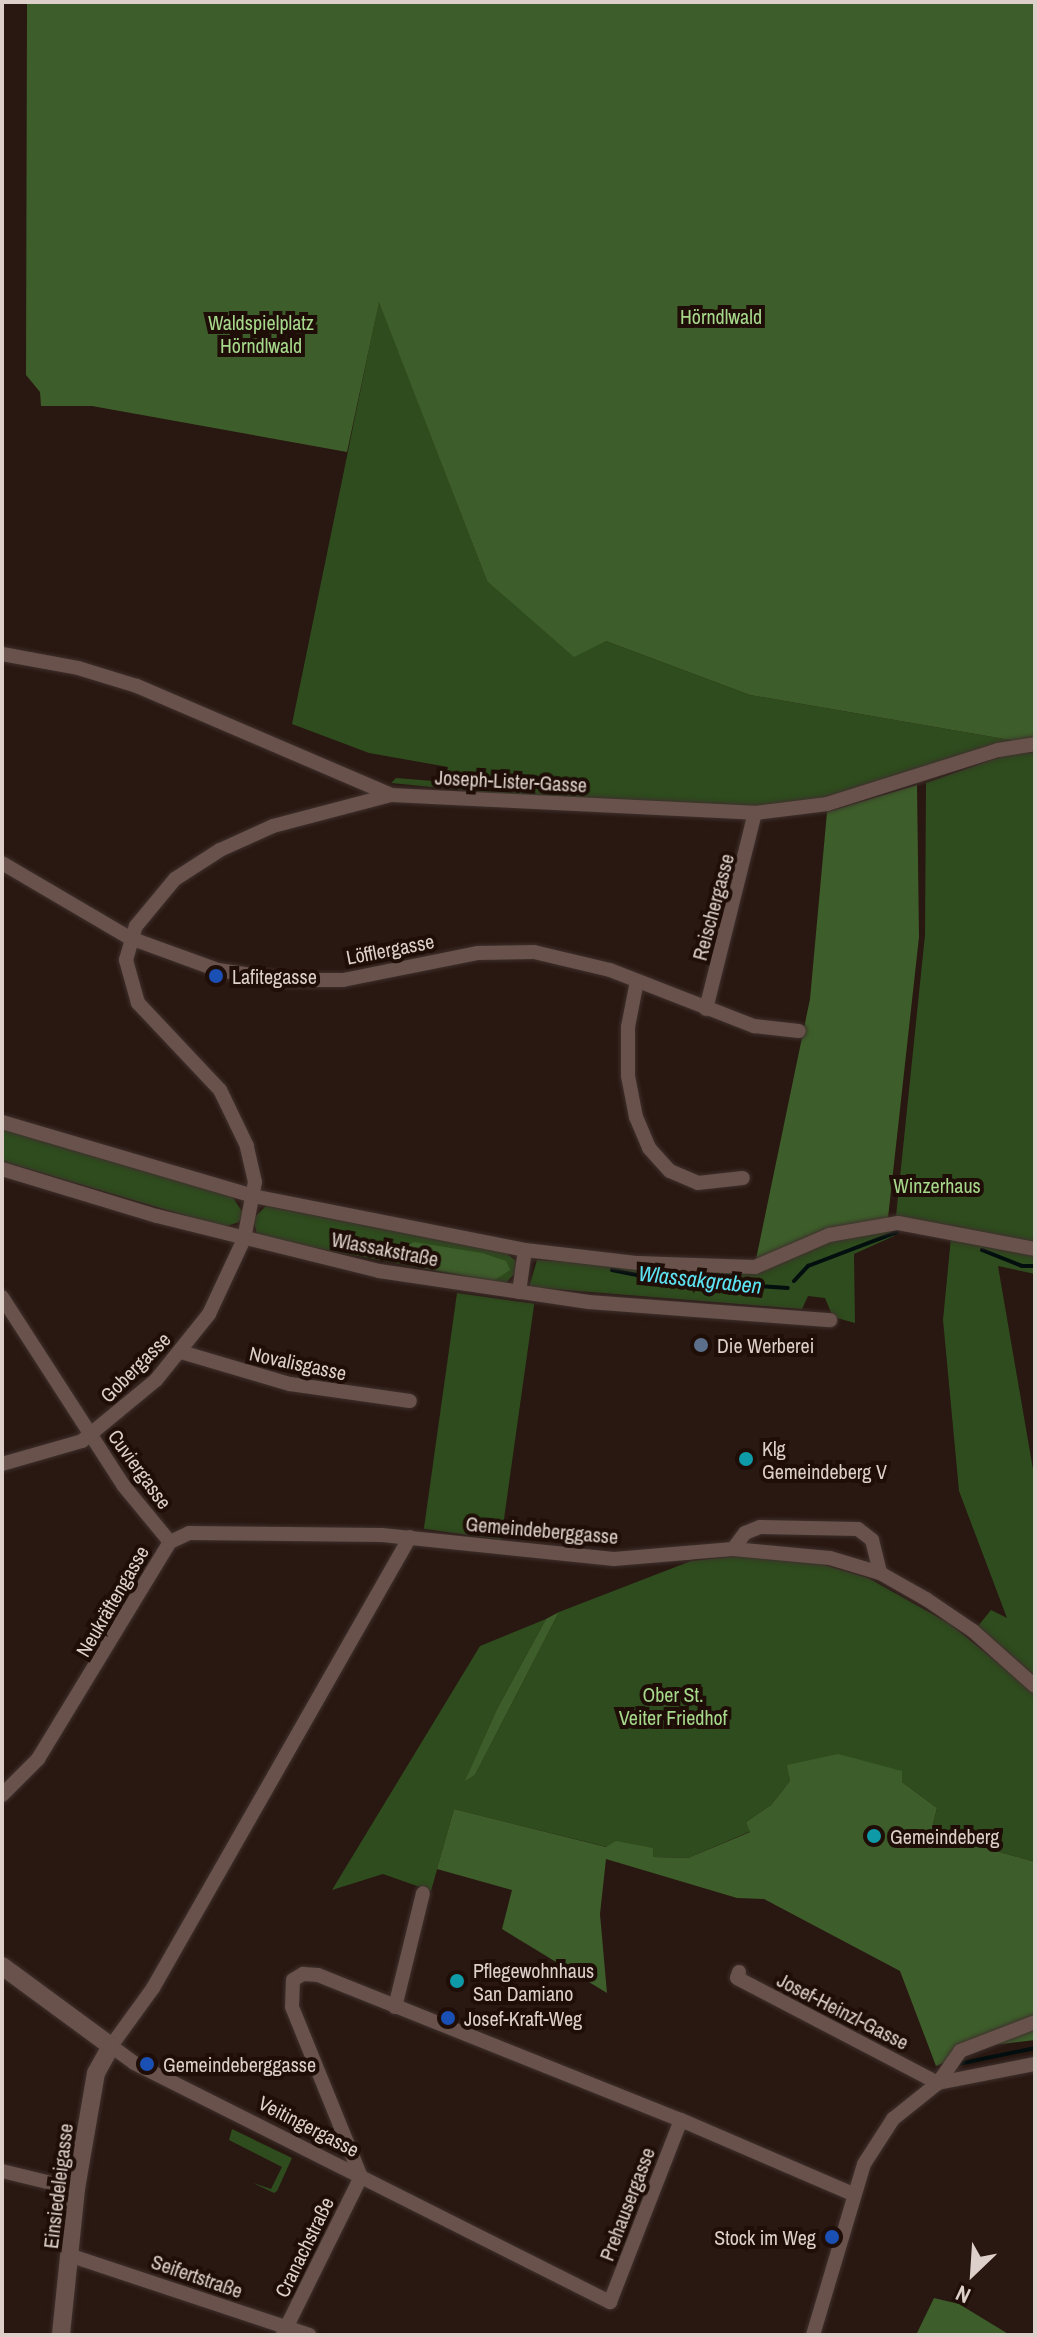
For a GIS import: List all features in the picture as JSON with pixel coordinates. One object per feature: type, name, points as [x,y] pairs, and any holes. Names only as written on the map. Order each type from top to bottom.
[{"type":"street","name":"Joseph-Lister-Gasse","points":[[2,654],[78,668],[137,686],[391,795],[755,813],[827,804],[978,756],[1035,744]]},
{"type":"street","points":[[244,1239],[255,1182],[247,1146],[220,1090],[150,1020],[131,988],[130,938],[158,895],[220,850],[273,826],[391,795]]},
{"type":"street","name":"Reischergasse","points":[[706,1009],[755,813]]},
{"type":"street","name":"Löfflergasse","points":[[2,863],[130,938],[218,970],[286,980],[366,977],[505,951],[557,955],[637,981],[754,1026],[799,1031]]},
{"type":"street","points":[[637,981],[628,1027],[628,1076],[636,1117],[649,1148],[670,1171],[698,1183],[743,1178]]},
{"type":"street","name":"Wlassakstraße","points":[[2,1122],[253,1196],[525,1250],[638,1263],[755,1267],[829,1235],[891,1223],[1035,1249]]},
{"type":"street","name":"Wlassakstraße","points":[[2,1169],[244,1239],[379,1271],[519,1292],[830,1320]]},
{"type":"street","name":"Gobergasse","points":[[2,1464],[53,1453],[90,1436],[181,1352],[221,1293],[244,1239]]},
{"type":"street","points":[[519,1292],[525,1250]]},
{"type":"street","name":"Cuviergasse","points":[[2,1297],[90,1436],[170,1542]]},
{"type":"street","name":"Novalisgasse","points":[[181,1352],[290,1384],[410,1401]]},
{"type":"street","points":[[733,1549],[745,1533],[760,1527],[858,1529],[872,1540],[880,1573]]},
{"type":"street","name":"Neukräftengasse","points":[[2,1795],[6,1777],[38,1759],[170,1542],[189,1533],[213,1531],[410,1537]]},
{"type":"street","points":[[111,2046],[153,1988],[410,1537]]},
{"type":"street","name":"Gemeindeberggasse","points":[[410,1537],[614,1559],[733,1549],[830,1558],[880,1573],[973,1631],[1035,1686]]},
{"type":"street","points":[[395,2007],[423,1893]]},
{"type":"street","name":"Veitingergasse","points":[[2,1966],[134,2063],[610,2302]]},
{"type":"street","name":"Josef-Heinzl-Gasse","points":[[739,1972],[737,1978],[944,2071]]},
{"type":"street","points":[[361,2177],[292,2007],[293,1980],[303,1974],[318,1975],[681,2120],[853,2194]]},
{"type":"street","points":[[813,2335],[853,2194],[878,2138],[908,2105],[978,2041],[1035,2022]]},
{"type":"street","name":"Einsiedeleigasse","points":[[61,2335],[72,2256],[76,2189],[96,2073],[111,2046]]},
{"type":"street","points":[[944,2071],[1035,2064]]},
{"type":"street","name":"Prehausergasse","points":[[610,2302],[681,2120]]},
{"type":"street","points":[[2,2171],[76,2189]]},
{"type":"street","name":"Cranachstraße","points":[[285,2331],[361,2177]]},
{"type":"street","name":"Seifertstraße","points":[[72,2256],[285,2331],[309,2335]]},
{"type":"green space","name":"Hörndlwald","points":[[27,2],[1035,2],[1035,740],[1016,741],[750,695],[606,641],[574,657],[487,581],[379,302],[347,452],[92,406],[41,406],[40,392],[26,375]]},
{"type":"green space","points":[[379,300],[487,581],[606,641],[750,695],[1016,741],[822,800],[762,807],[523,796],[391,783],[396,778],[446,782],[448,767],[369,753],[292,724]]},
{"type":"green space","name":"Winzerhaus","points":[[1035,752],[1035,1274],[998,1266],[1035,1481],[1035,1676],[978,1626],[991,1610],[1007,1618],[959,1491],[943,1320],[952,1227],[896,1216],[925,935],[926,783],[1006,755]]},
{"type":"green space","points":[[917,785],[919,937],[888,1218],[755,1264],[810,999],[827,812]]},
{"type":"green space","points":[[2,1126],[232,1196],[243,1213],[239,1222],[224,1227],[2,1161]]},
{"type":"green space","points":[[266,1206],[505,1252],[516,1261],[517,1271],[505,1284],[269,1239],[257,1234],[253,1219]]},
{"type":"green space","points":[[890,1228],[894,1236],[854,1254],[855,1323],[833,1317],[825,1298],[808,1296],[802,1309],[529,1287],[537,1260],[760,1272],[837,1236]]},
{"type":"green space","points":[[414,1242],[482,1253],[506,1261],[510,1270],[493,1281],[382,1259]]},
{"type":"green space","points":[[457,1293],[534,1304],[501,1540],[424,1529]]},
{"type":"green space","name":"Ober St. Veiter Friedhof","points":[[745,1555],[821,1564],[868,1578],[950,1624],[1035,1693],[1035,1862],[968,1843],[933,1824],[937,1808],[902,1782],[789,1772],[790,1781],[771,1805],[746,1822],[751,1831],[688,1858],[653,1857],[653,1848],[607,1847],[454,1809],[431,1891],[383,1874],[332,1890],[480,1646],[546,1619],[497,1709],[466,1780],[475,1775],[559,1612],[691,1561]]},
{"type":"green space","points":[[559,1612],[475,1775],[465,1781],[497,1709],[546,1619]]},
{"type":"green space","points":[[838,1754],[902,1771],[902,1782],[937,1808],[933,1824],[968,1843],[1035,1862],[1035,2040],[984,2046],[936,2066],[900,1971],[764,1899],[737,1898],[606,1859],[600,1914],[607,1993],[502,1929],[512,1890],[437,1869],[454,1809],[606,1847],[616,1841],[653,1848],[653,1857],[688,1858],[750,1832],[746,1822],[771,1805],[790,1781],[787,1765]]},
{"type":"green space","points":[[232,2129],[292,2158],[277,2191],[274,2193],[253,2183],[271,2189],[282,2167],[229,2140]]},
{"type":"green space","points":[[934,2298],[959,2304],[1010,2335],[916,2335]]},
{"type":"waterway","name":"Wlassakgraben","points":[[794,1281],[808,1266],[897,1232]]},
{"type":"waterway","name":"Wlassakgraben","points":[[982,1250],[1022,1266],[1035,1266]]},
{"type":"waterway","name":"Wlassakgraben","points":[[612,1270],[657,1279],[788,1288]]},
{"type":"waterway","points":[[958,2064],[1035,2048]]},
{"type":"place","name":"Lafitegasse","points":[[216,976]]},
{"type":"place","name":"Die Werberei","points":[[701,1345]]},
{"type":"place","name":"Klg Gemeindeberg V","points":[[746,1459]]},
{"type":"place","name":"Gemeindeberg","points":[[874,1836]]},
{"type":"place","name":"Pflegewohnhaus San Damiano","points":[[457,1981]]},
{"type":"place","name":"Josef-Kraft-Weg","points":[[448,2018]]},
{"type":"place","name":"Gemeindeberggasse","points":[[147,2064]]},
{"type":"place","name":"Stock im Weg","points":[[832,2237]]},
{"type":"park label","name":"Waldspielplatz Hörndlwald","points":[[261,334]]}]
